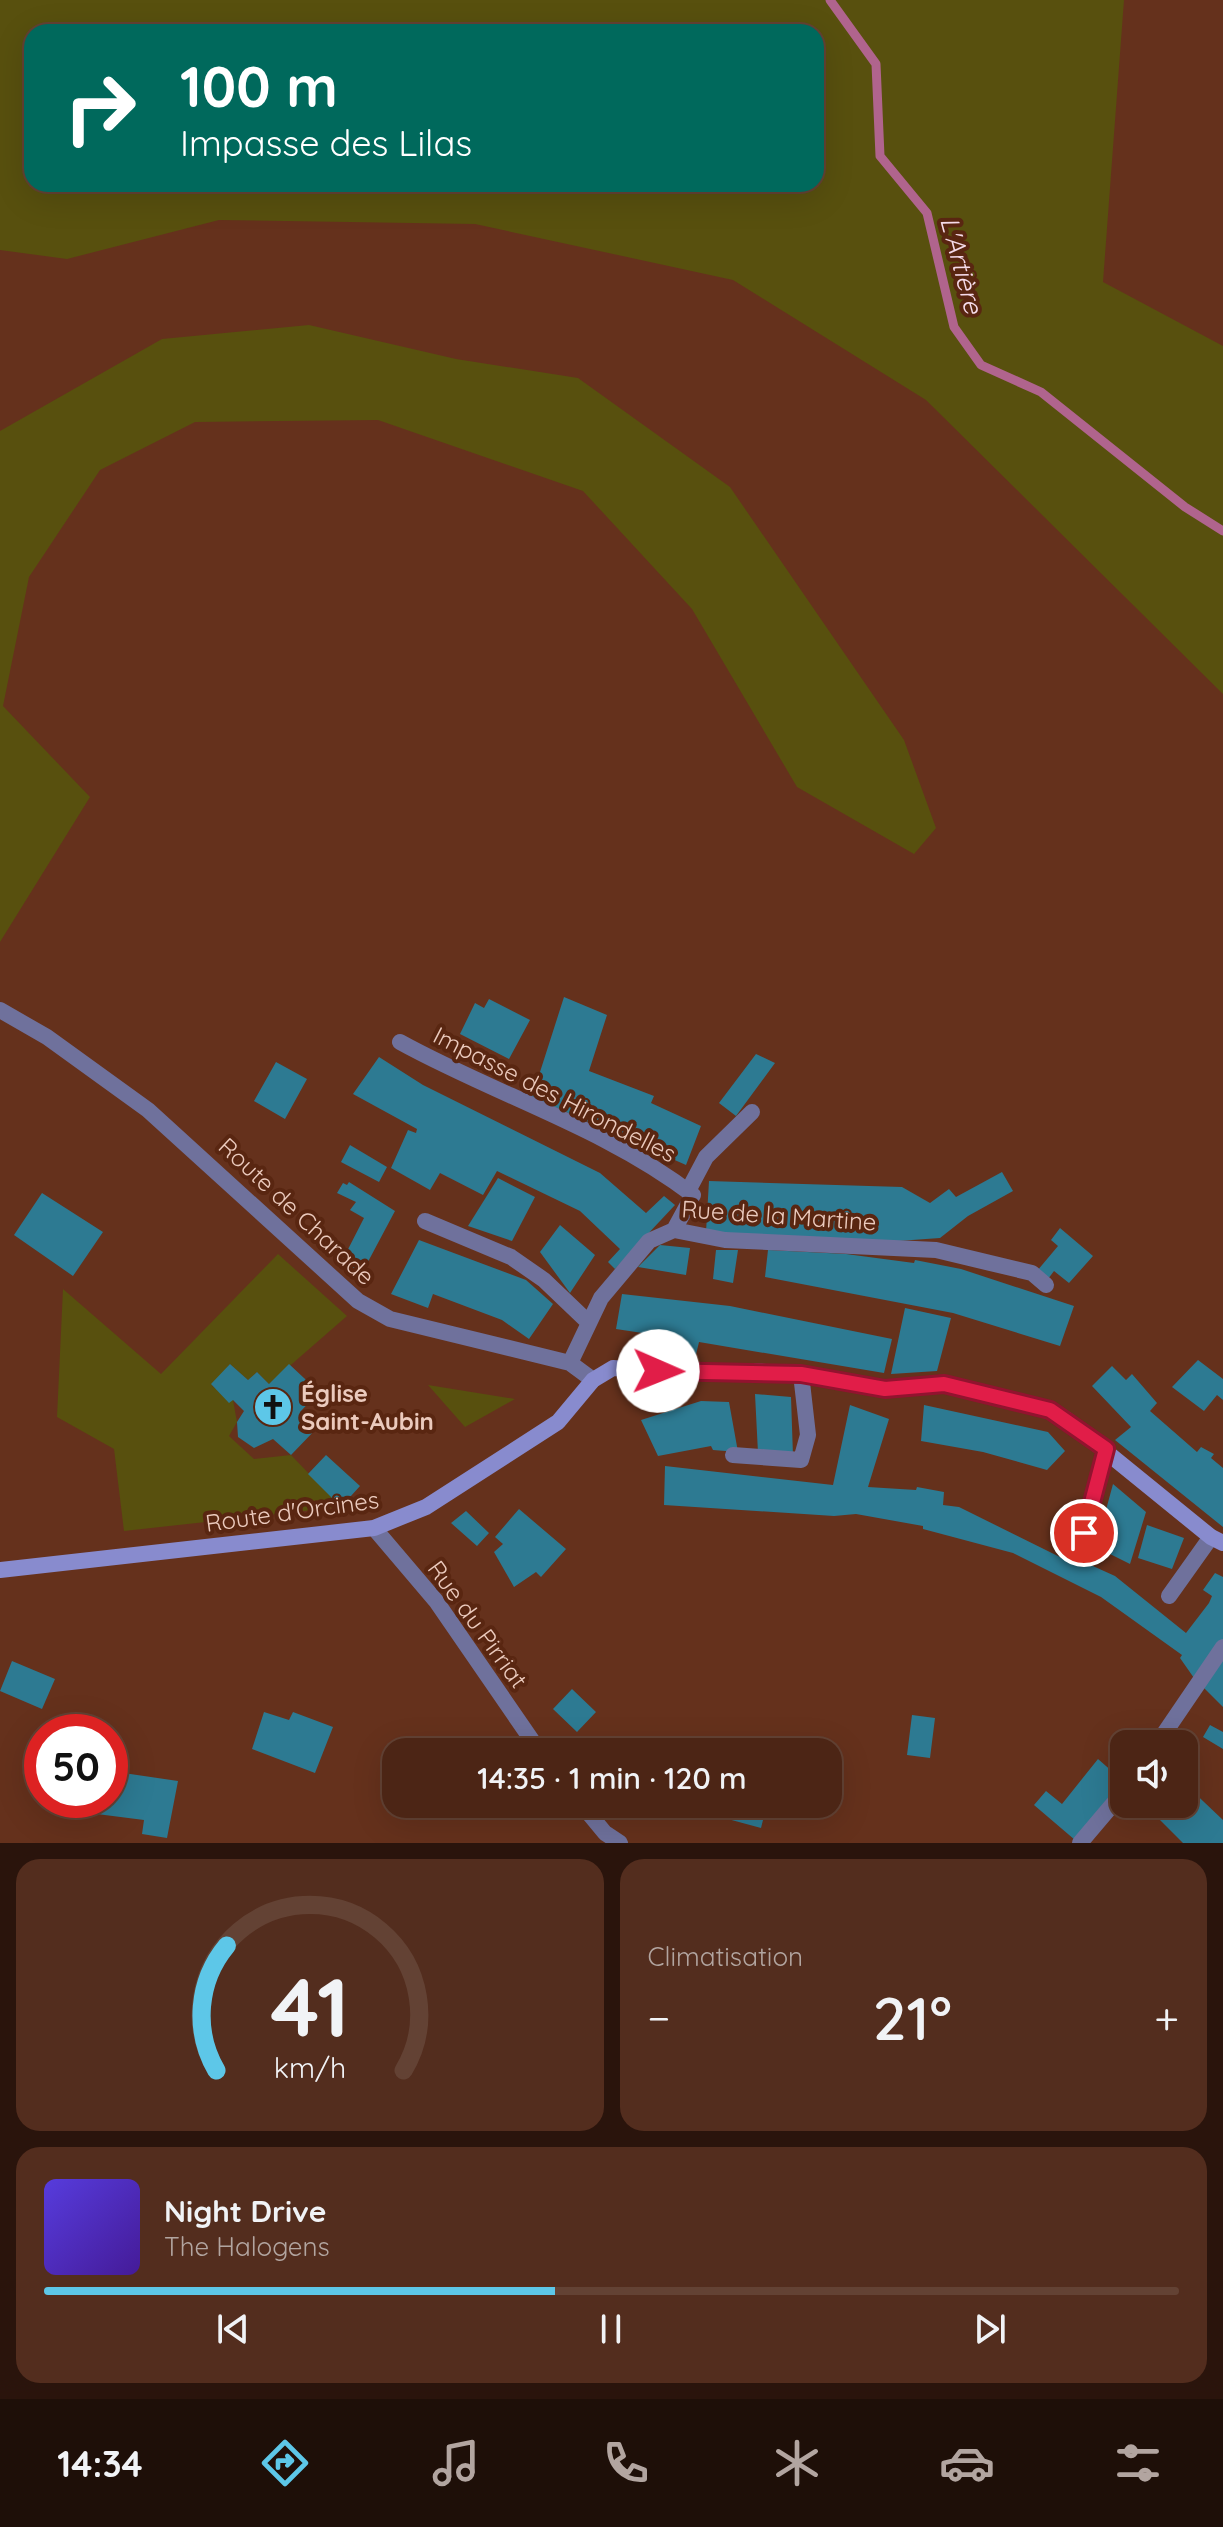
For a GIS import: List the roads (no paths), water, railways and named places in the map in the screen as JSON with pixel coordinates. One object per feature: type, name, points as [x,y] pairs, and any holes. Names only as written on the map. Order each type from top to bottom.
[{"type":"main road","points":[[593,1380],[613,1368],[801,1374],[885,1389],[944,1384],[1008,1398],[1050,1410],[1106,1449],[1217,1540]]},
{"type":"main road","name":"Route d'Orcines","points":[[0,1570],[374,1528],[426,1507],[558,1422],[593,1380]]},
{"type":"street","name":"Route de Charade","points":[[0,1010],[60,1045],[148,1110],[358,1301],[390,1319],[570,1363],[593,1380]]},
{"type":"street","name":"Impasse des Hirondelles","points":[[400,1042],[462,1076],[591,1133],[663,1172],[693,1195],[674,1230]]},
{"type":"street","points":[[688,1191],[706,1157],[752,1112]]},
{"type":"street","points":[[425,1221],[511,1257],[544,1280],[589,1323]]},
{"type":"street","name":"Rue de la Martine","points":[[570,1363],[601,1298],[649,1241],[674,1230],[725,1240],[936,1250],[1032,1273],[1046,1285]]},
{"type":"street","points":[[733,1455],[801,1460],[808,1435],[801,1374]]},
{"type":"street","points":[[1084,1533],[1106,1449]]},
{"type":"street","name":"Rue du Pirriat","points":[[374,1528],[436,1601],[530,1738]]},
{"type":"street","points":[[1169,1596],[1217,1540]]},
{"type":"street","points":[[1166,1730],[1197,1680],[1223,1647]]},
{"type":"street","points":[[1080,1843],[1110,1808]]},
{"type":"street","points":[[593,1818],[605,1833],[620,1843]]},
{"type":"waterway","name":"L'Artière","points":[[830,0],[876,64],[880,156],[927,213],[954,327],[981,365],[1041,392],[1185,507],[1223,531]]},
{"type":"place","name":"Église Saint-Aubin","points":[[273,1407]]}]
